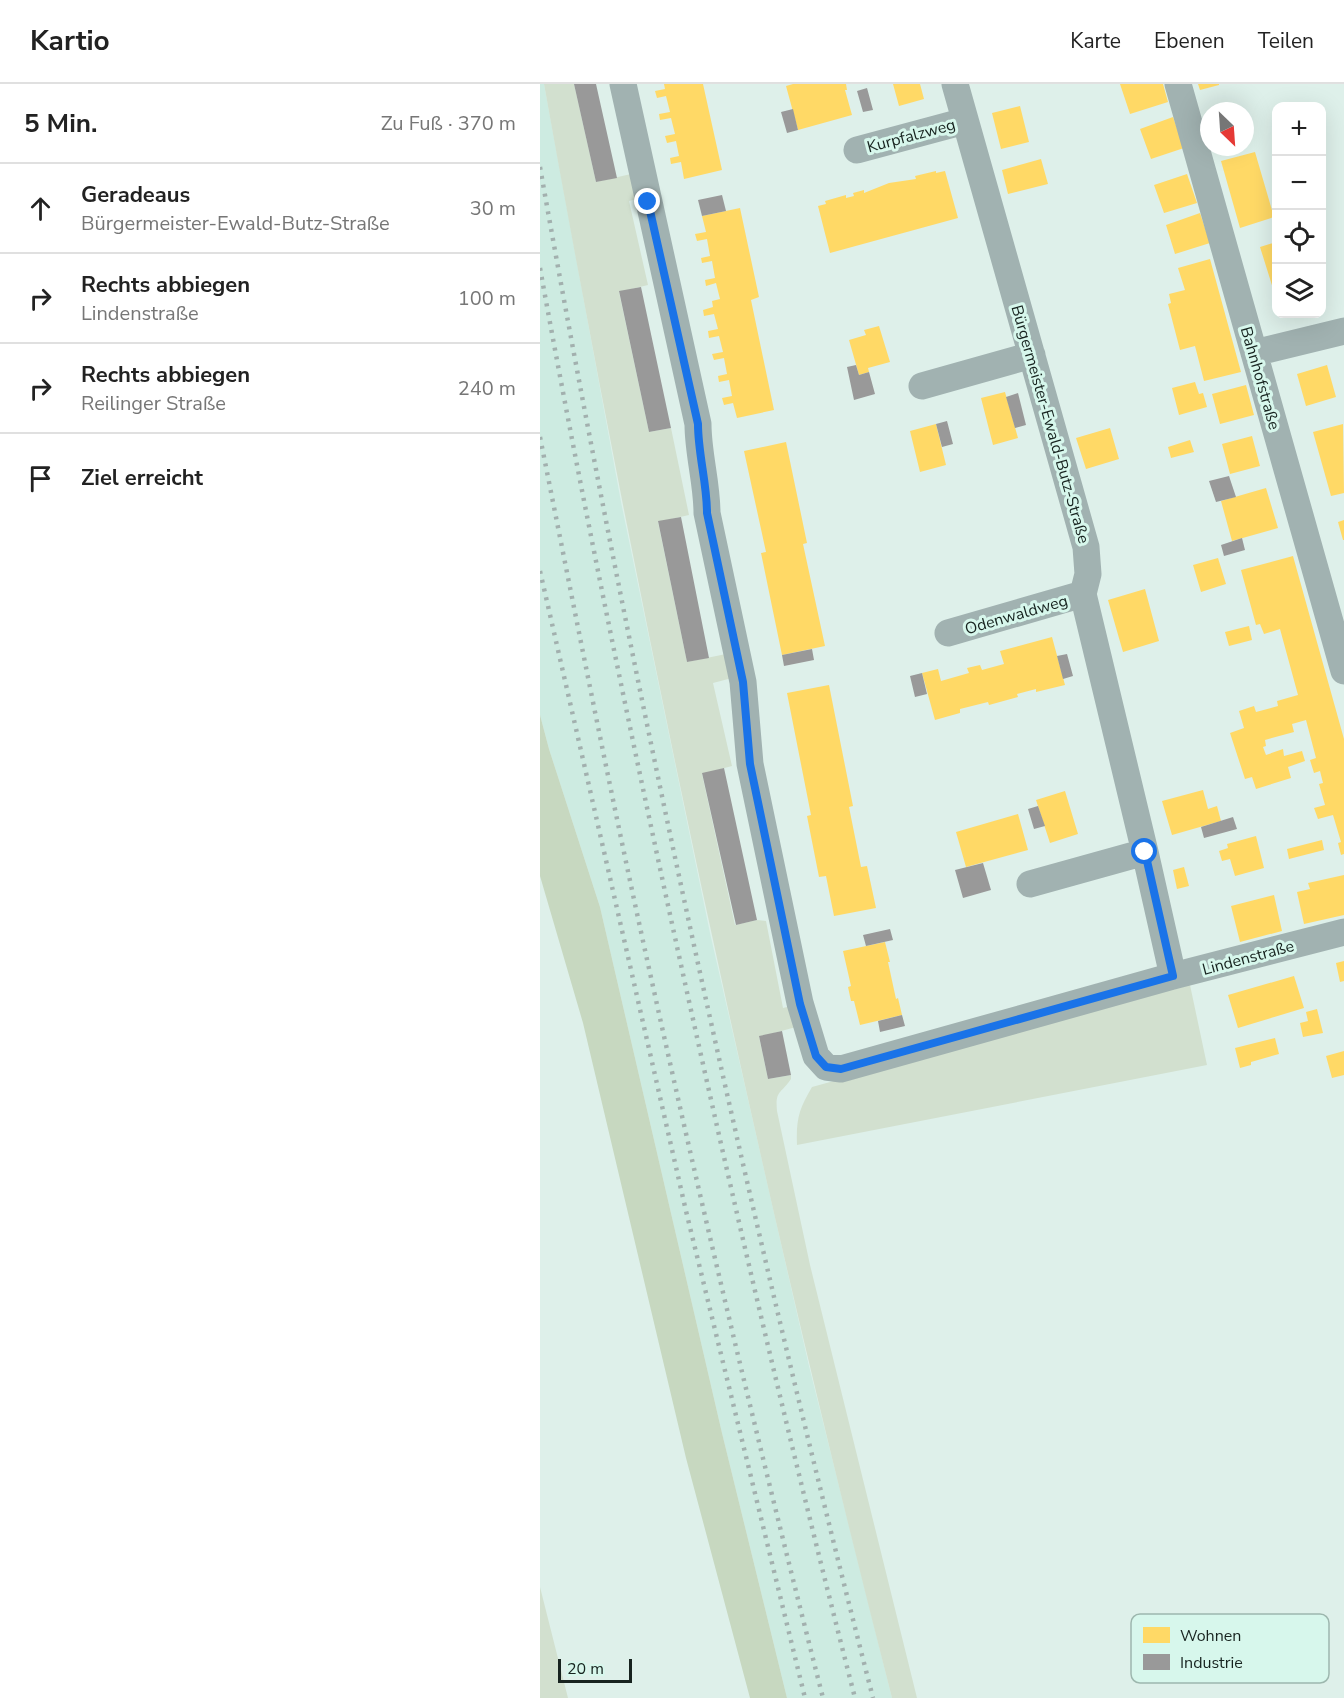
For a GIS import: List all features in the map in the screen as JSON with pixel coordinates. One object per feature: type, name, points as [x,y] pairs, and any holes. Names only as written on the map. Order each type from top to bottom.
[{"type":"street","name":"Lindenstraße","points":[[622,84],[698,424],[698,441],[707,494],[707,513],[743,682],[750,764],[800,1004],[816,1056],[826,1067],[841,1069],[1173,976],[1344,932]]},
{"type":"street","name":"Bürgermeister-Ewald-Butz-Straße","points":[[955,84],[1086,547],[1088,574],[1083,594],[1173,976]]},
{"type":"street","name":"Bahnhofstraße","points":[[1178,84],[1344,672]]},
{"type":"street","name":"Kurpfalzweg","points":[[857,150],[965,121]]},
{"type":"street","points":[[1254,353],[1344,332]]},
{"type":"street","points":[[922,386],[1032,355]]},
{"type":"street","name":"Odenwaldweg","points":[[948,633],[1083,594]]},
{"type":"street","points":[[1030,884],[1145,852]]},
{"type":"shaded area","points":[[540,84],[544,84],[621,502],[710,933],[809,1366],[892,1698],[787,1698],[722,1433],[600,907],[540,715]]},
{"type":"shaded area","points":[[544,84],[574,84],[596,182],[631,174],[637,199],[629,201],[648,285],[619,292],[649,432],[671,428],[689,515],[658,522],[687,662],[726,654],[732,678],[713,683],[732,766],[702,774],[735,925],[757,920],[766,921],[783,1008],[791,1006],[796,1027],[759,1037],[768,1079],[791,1075],[791,1079],[778,1096],[777,1111],[810,1265],[917,1698],[892,1698],[793,1297],[747,1096],[661,692],[620,490]]},
{"type":"shaded area","points":[[540,715],[600,907],[722,1433],[787,1698],[750,1698],[686,1458],[583,1023],[540,876]]},
{"type":"shaded area","points":[[1190,985],[1207,1065],[797,1145],[799,1115],[812,1087],[1157,992]]},
{"type":"shaded area","points":[[540,1587],[568,1698],[540,1698]]},
{"type":"building: Wohnen","points":[[664,84],[703,84],[722,170],[684,179],[681,162],[671,164],[670,158],[679,156],[676,141],[667,143],[665,136],[675,134],[671,118],[660,120],[659,114],[670,112],[666,96],[657,98],[655,91],[665,89]]},
{"type":"building: Wohnen","points":[[846,84],[847,90],[845,90],[852,115],[798,130],[786,86]]},
{"type":"building: Wohnen","points":[[893,84],[920,84],[924,99],[899,106]]},
{"type":"building: Wohnen","points":[[1120,84],[1163,84],[1168,102],[1130,114]]},
{"type":"building: Wohnen","points":[[1198,84],[1219,84],[1219,85],[1200,90]]},
{"type":"building: Wohnen","points":[[1020,106],[1029,142],[1001,149],[992,113]]},
{"type":"building: Wohnen","points":[[1173,117],[1184,148],[1151,159],[1140,129]]},
{"type":"building: Wohnen","points":[[1254,152],[1272,210],[1272,218],[1240,228],[1221,161],[1240,156],[1254,156]]},
{"type":"building: Wohnen","points":[[1041,159],[1048,184],[1008,194],[1002,170]]},
{"type":"building: Wohnen","points":[[936,171],[936,173],[945,171],[958,218],[830,253],[818,206],[826,204],[825,201],[846,195],[846,198],[854,196],[853,193],[864,190],[864,193],[889,183],[916,179],[915,176]]},
{"type":"building: Wohnen","points":[[1187,174],[1197,203],[1164,213],[1154,185]]},
{"type":"building: Wohnen","points":[[740,208],[759,297],[751,300],[774,410],[737,418],[733,403],[724,405],[722,398],[732,396],[729,380],[719,382],[718,376],[727,374],[724,358],[714,360],[712,354],[723,352],[719,336],[709,338],[708,331],[718,329],[714,314],[704,316],[703,310],[713,307],[712,301],[720,299],[716,283],[706,286],[705,280],[715,278],[712,261],[702,263],[701,258],[710,256],[707,239],[697,241],[695,234],[706,232],[702,216]]},
{"type":"building: Wohnen","points":[[1200,213],[1210,243],[1175,254],[1166,225]]},
{"type":"building: Wohnen","points":[[1272,243],[1272,285],[1260,247]]},
{"type":"building: Wohnen","points":[[1210,259],[1241,372],[1204,381],[1195,346],[1180,350],[1168,304],[1171,303],[1169,294],[1185,290],[1178,268]]},
{"type":"building: Wohnen","points":[[879,326],[890,362],[868,368],[869,372],[859,375],[849,340],[866,335],[864,330]]},
{"type":"building: Wohnen","points":[[1327,365],[1336,397],[1306,406],[1297,374]]},
{"type":"building: Wohnen","points":[[1195,382],[1199,394],[1203,393],[1207,407],[1179,415],[1172,388]]},
{"type":"building: Wohnen","points":[[1246,385],[1254,415],[1220,424],[1212,394]]},
{"type":"building: Wohnen","points":[[1005,392],[1018,438],[993,445],[981,398]]},
{"type":"building: Wohnen","points":[[936,424],[946,465],[920,472],[910,431]]},
{"type":"building: Wohnen","points":[[1343,424],[1344,493],[1331,496],[1313,432]]},
{"type":"building: Wohnen","points":[[1110,428],[1119,459],[1086,469],[1076,438]]},
{"type":"building: Wohnen","points":[[1252,436],[1260,466],[1230,474],[1222,444]]},
{"type":"building: Wohnen","points":[[1190,440],[1194,452],[1171,458],[1168,447]]},
{"type":"building: Wohnen","points":[[786,442],[807,543],[803,544],[825,646],[782,655],[761,553],[766,552],[744,451]]},
{"type":"building: Wohnen","points":[[1266,488],[1278,528],[1232,541],[1221,501]]},
{"type":"building: Wohnen","points":[[1344,520],[1344,540],[1343,540],[1338,522]]},
{"type":"building: Wohnen","points":[[1293,556],[1344,739],[1344,854],[1341,855],[1338,843],[1341,842],[1333,815],[1318,819],[1314,808],[1325,805],[1319,784],[1323,783],[1320,771],[1314,773],[1310,760],[1316,758],[1306,720],[1292,724],[1294,732],[1265,740],[1266,746],[1263,747],[1266,755],[1283,749],[1284,756],[1302,751],[1305,761],[1288,767],[1291,778],[1256,789],[1252,777],[1245,779],[1230,733],[1244,728],[1239,711],[1254,706],[1256,712],[1278,706],[1277,701],[1298,695],[1280,629],[1264,634],[1260,624],[1256,625],[1241,570]]},
{"type":"building: Wohnen","points":[[1218,558],[1226,584],[1201,592],[1193,565]]},
{"type":"building: Wohnen","points":[[1145,589],[1159,641],[1123,652],[1108,600]]},
{"type":"building: Wohnen","points":[[1249,626],[1252,640],[1229,646],[1225,632]]},
{"type":"building: Wohnen","points":[[1052,637],[1065,685],[1017,694],[1018,697],[989,705],[988,702],[960,709],[960,713],[935,720],[922,673],[938,669],[941,681],[969,673],[967,668],[980,665],[982,670],[1004,664],[1000,651]]},
{"type":"building: Wohnen","points":[[829,685],[853,806],[849,807],[861,867],[867,866],[876,908],[834,916],[826,876],[819,877],[807,816],[811,815],[787,693]]},
{"type":"building: Wohnen","points":[[1203,790],[1208,809],[1217,806],[1221,821],[1172,835],[1162,801]]},
{"type":"building: Wohnen","points":[[1065,791],[1078,834],[1050,843],[1036,800]]},
{"type":"building: Wohnen","points":[[1018,814],[1028,850],[966,867],[956,832]]},
{"type":"building: Wohnen","points":[[1256,836],[1264,868],[1235,876],[1230,859],[1222,861],[1219,851],[1228,848],[1227,844]]},
{"type":"building: Wohnen","points":[[1322,840],[1324,850],[1289,859],[1287,849]]},
{"type":"building: Wohnen","points":[[1184,867],[1189,886],[1177,889],[1173,870]]},
{"type":"building: Wohnen","points":[[1344,875],[1344,915],[1304,924],[1297,892],[1310,889],[1308,883]]},
{"type":"building: Wohnen","points":[[1274,895],[1282,931],[1240,942],[1231,906]]},
{"type":"building: Wohnen","points":[[885,942],[896,999],[898,998],[902,1015],[860,1025],[854,1001],[851,1001],[848,987],[851,986],[843,951]]},
{"type":"building: Wohnen","points":[[1344,961],[1344,981],[1340,982],[1336,963]]},
{"type":"building: Wohnen","points":[[1294,976],[1304,1008],[1238,1028],[1228,995]]},
{"type":"building: Wohnen","points":[[1317,1009],[1323,1033],[1303,1037],[1300,1023],[1308,1021],[1306,1012]]},
{"type":"building: Wohnen","points":[[1275,1038],[1279,1054],[1251,1062],[1251,1065],[1240,1068],[1235,1048]]},
{"type":"building: Wohnen","points":[[1344,1051],[1344,1075],[1332,1078],[1326,1056]]},
{"type":"building: Industrie","points":[[574,84],[596,84],[617,178],[596,182]]},
{"type":"building: Industrie","points":[[867,88],[873,110],[863,112],[857,91]]},
{"type":"building: Industrie","points":[[793,109],[798,130],[787,133],[781,112]]},
{"type":"building: Industrie","points":[[722,195],[726,211],[702,216],[698,200]]},
{"type":"building: Industrie","points":[[641,287],[671,428],[649,432],[619,291]]},
{"type":"building: Industrie","points":[[856,365],[859,375],[869,372],[875,394],[854,400],[847,367]]},
{"type":"building: Industrie","points":[[1018,393],[1026,425],[1015,428],[1006,397]]},
{"type":"building: Industrie","points":[[947,421],[953,444],[942,447],[936,424]]},
{"type":"building: Industrie","points":[[1229,476],[1236,497],[1216,502],[1209,481]]},
{"type":"building: Industrie","points":[[681,517],[709,658],[687,662],[658,521]]},
{"type":"building: Industrie","points":[[1242,538],[1245,550],[1224,556],[1221,545]]},
{"type":"building: Industrie","points":[[812,649],[814,660],[784,666],[782,655]]},
{"type":"building: Industrie","points":[[1067,654],[1073,676],[1063,679],[1057,656]]},
{"type":"building: Industrie","points":[[922,673],[927,694],[915,697],[910,676]]},
{"type":"building: Industrie","points":[[724,768],[757,920],[736,925],[702,773]]},
{"type":"building: Industrie","points":[[1038,806],[1045,826],[1034,829],[1028,809]]},
{"type":"building: Industrie","points":[[1233,817],[1237,829],[1204,838],[1201,827]]},
{"type":"building: Industrie","points":[[983,863],[991,890],[963,898],[955,870]]},
{"type":"building: Industrie","points":[[890,929],[893,940],[866,946],[863,935]]},
{"type":"building: Industrie","points":[[902,1015],[905,1026],[880,1032],[878,1021]]},
{"type":"building: Industrie","points":[[782,1031],[791,1075],[768,1079],[759,1036]]},
{"type":"railway","points":[[540,167],[612,552],[692,936],[779,1318],[873,1698]]},
{"type":"railway","points":[[540,268],[594,550],[675,940],[775,1374],[855,1698]]},
{"type":"railway","points":[[540,437],[610,784],[674,1079],[736,1345],[823,1698]]},
{"type":"railway","points":[[540,571],[686,1211],[805,1698]]},
{"type":"route","points":[[648,202],[698,424],[698,441],[707,494],[707,513],[743,682],[750,764],[800,1004],[813,1048],[821,1063],[826,1067],[841,1069],[1173,976],[1145,852]]}]
